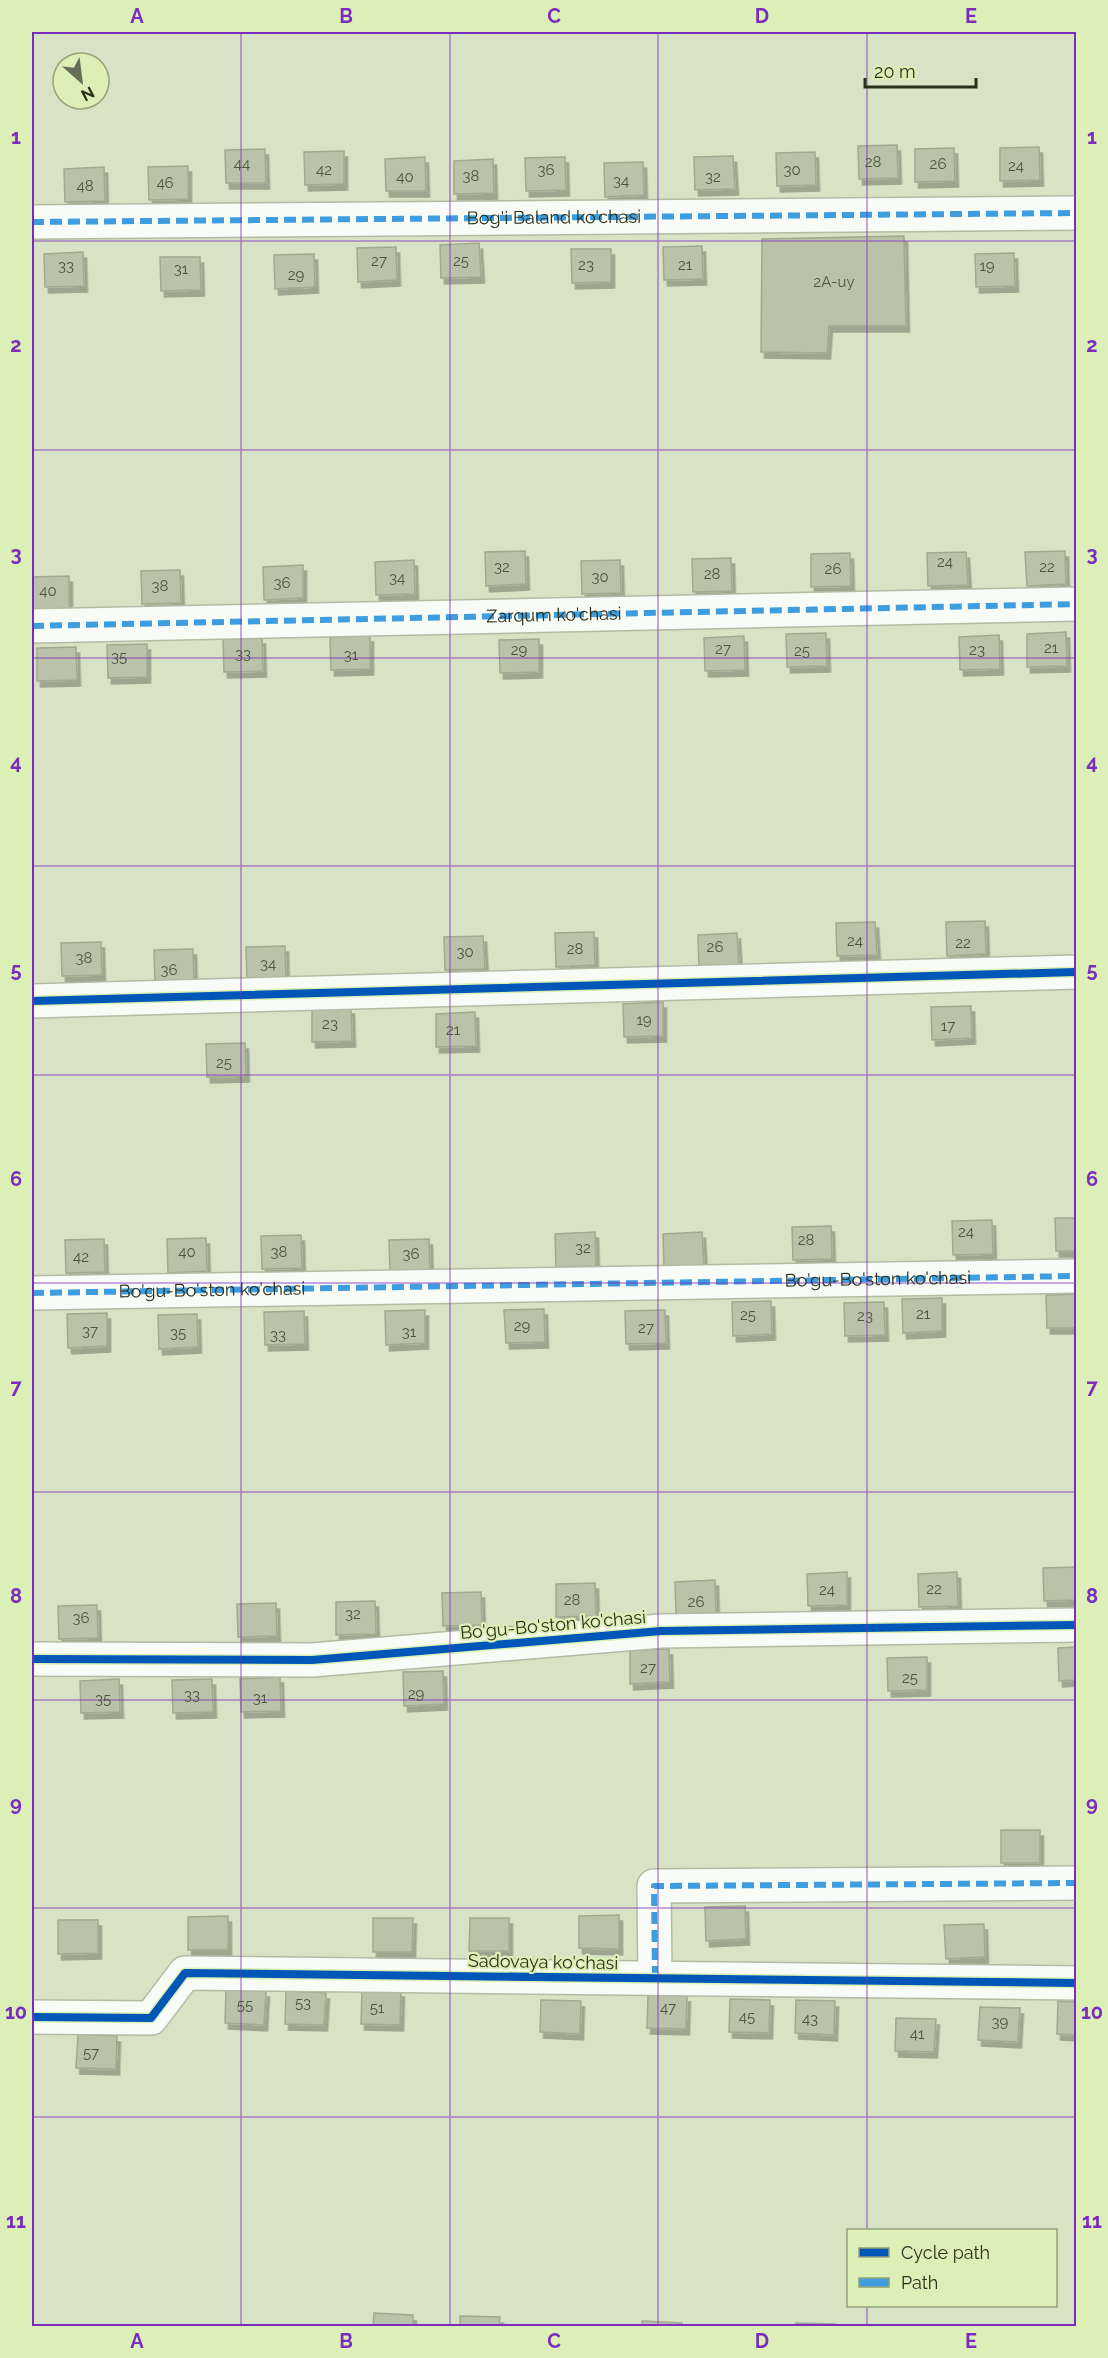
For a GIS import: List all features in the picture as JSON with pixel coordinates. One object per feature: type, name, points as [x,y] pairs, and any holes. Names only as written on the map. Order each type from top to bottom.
[{"type":"street","name":"Bog'i Baland ko'chasi","points":[[32,222],[1077,213]]},
{"type":"street","name":"Zarqum ko'chasi","points":[[32,626],[1077,604]]},
{"type":"street","points":[[32,1001],[1077,972]]},
{"type":"street","name":"Bo'gu-Bo'ston ko'chasi","points":[[32,1293],[1077,1276]]},
{"type":"street","name":"Bo'gu-Bo'ston ko'chasi","points":[[32,1659],[312,1660],[661,1631],[1077,1625]]},
{"type":"street","points":[[655,1978],[654,1886],[1077,1883]]},
{"type":"street","name":"Sadovaya ko'chasi","points":[[32,2017],[151,2018],[185,1973],[1077,1983]]},
{"type":"building","points":[[897,145],[898,178],[859,179],[858,146]]},
{"type":"building","points":[[1039,147],[1040,180],[1000,181],[1000,148]]},
{"type":"building","points":[[954,148],[955,181],[915,182],[915,149]]},
{"type":"building","points":[[265,149],[266,183],[226,183],[225,150]]},
{"type":"building","points":[[344,151],[344,184],[305,185],[304,152]]},
{"type":"building","points":[[815,152],[816,185],[777,186],[776,153]]},
{"type":"building","points":[[733,156],[735,189],[695,190],[694,157]]},
{"type":"building","points":[[425,157],[426,191],[386,191],[385,159]]},
{"type":"building","points":[[565,157],[566,190],[526,191],[525,158]]},
{"type":"building","points":[[493,159],[494,193],[454,194],[454,161]]},
{"type":"building","points":[[643,162],[644,195],[605,197],[604,163]]},
{"type":"building","points":[[188,166],[188,199],[149,200],[148,167]]},
{"type":"building","points":[[104,167],[105,201],[65,202],[64,169]]},
{"type":"building","points":[[904,236],[906,326],[829,326],[827,353],[761,352],[762,239]]},
{"type":"building","points":[[479,243],[481,277],[441,278],[440,245]]},
{"type":"building","points":[[702,246],[703,279],[664,280],[663,247]]},
{"type":"building","points":[[396,247],[397,280],[358,282],[357,248]]},
{"type":"building","points":[[571,249],[611,249],[611,282],[572,283]]},
{"type":"building","points":[[83,252],[84,286],[45,287],[44,254]]},
{"type":"building","points":[[1014,253],[1015,286],[976,287],[975,254]]},
{"type":"building","points":[[314,254],[315,287],[275,289],[274,255]]},
{"type":"building","points":[[160,257],[200,257],[201,290],[161,291]]},
{"type":"building","points":[[525,551],[526,584],[486,586],[485,552]]},
{"type":"building","points":[[1065,551],[1066,584],[1027,586],[1025,552]]},
{"type":"building","points":[[966,552],[968,585],[928,586],[927,553]]},
{"type":"building","points":[[850,553],[851,586],[811,587],[811,554]]},
{"type":"building","points":[[731,558],[732,591],[693,592],[692,559]]},
{"type":"building","points":[[414,560],[415,594],[376,595],[375,562]]},
{"type":"building","points":[[620,560],[621,593],[582,594],[581,561]]},
{"type":"building","points":[[303,565],[303,598],[264,600],[263,567]]},
{"type":"building","points":[[180,570],[181,603],[142,604],[141,571]]},
{"type":"building","points":[[69,576],[69,609],[32,610],[32,577]]},
{"type":"building","points":[[1066,632],[1067,666],[1027,667],[1027,634]]},
{"type":"building","points":[[826,633],[827,666],[787,667],[786,634]]},
{"type":"building","points":[[999,635],[1000,669],[960,670],[959,637]]},
{"type":"building","points":[[370,636],[370,669],[331,670],[330,637]]},
{"type":"building","points":[[744,636],[745,670],[705,671],[704,638]]},
{"type":"building","points":[[262,638],[263,671],[224,672],[223,639]]},
{"type":"building","points":[[539,639],[539,672],[500,673],[499,640]]},
{"type":"building","points":[[147,644],[147,677],[108,678],[107,645]]},
{"type":"building","points":[[76,647],[77,680],[37,681],[37,648]]},
{"type":"building","points":[[985,921],[986,954],[947,956],[946,922]]},
{"type":"building","points":[[875,922],[877,955],[837,956],[836,923]]},
{"type":"building","points":[[594,932],[595,965],[556,967],[555,933]]},
{"type":"building","points":[[737,933],[739,967],[699,968],[698,935]]},
{"type":"building","points":[[483,936],[485,969],[445,970],[444,937]]},
{"type":"building","points":[[101,942],[102,975],[62,976],[61,943]]},
{"type":"building","points":[[285,946],[286,979],[247,980],[246,947]]},
{"type":"building","points":[[193,949],[194,982],[155,983],[154,950]]},
{"type":"building","points":[[663,1002],[663,1036],[624,1037],[623,1004]]},
{"type":"building","points":[[971,1006],[972,1038],[932,1040],[931,1007]]},
{"type":"building","points":[[351,1008],[352,1041],[312,1042],[312,1009]]},
{"type":"building","points":[[475,1012],[476,1046],[436,1047],[436,1014]]},
{"type":"building","points":[[245,1043],[246,1076],[207,1077],[206,1044]]},
{"type":"building","points":[[1055,1218],[1076,1218],[1076,1251],[1056,1251]]},
{"type":"building","points":[[992,1220],[993,1254],[953,1255],[952,1221]]},
{"type":"building","points":[[831,1226],[832,1259],[793,1260],[792,1227]]},
{"type":"building","points":[[595,1232],[596,1266],[556,1267],[555,1234]]},
{"type":"building","points":[[702,1232],[704,1266],[664,1267],[663,1234]]},
{"type":"building","points":[[301,1235],[302,1268],[262,1269],[261,1236]]},
{"type":"building","points":[[206,1238],[207,1271],[168,1273],[167,1239]]},
{"type":"building","points":[[104,1239],[105,1272],[66,1273],[65,1240]]},
{"type":"building","points":[[429,1239],[430,1272],[390,1274],[389,1240]]},
{"type":"building","points":[[1076,1294],[1076,1328],[1047,1328],[1046,1295]]},
{"type":"building","points":[[942,1298],[942,1331],[903,1333],[902,1299]]},
{"type":"building","points":[[771,1301],[772,1334],[733,1336],[732,1302]]},
{"type":"building","points":[[884,1302],[885,1335],[845,1336],[844,1303]]},
{"type":"building","points":[[544,1309],[545,1342],[506,1343],[504,1310]]},
{"type":"building","points":[[425,1310],[425,1343],[386,1345],[385,1311]]},
{"type":"building","points":[[665,1310],[666,1343],[626,1344],[625,1311]]},
{"type":"building","points":[[304,1311],[305,1344],[265,1345],[264,1312]]},
{"type":"building","points":[[107,1313],[107,1346],[68,1348],[67,1314]]},
{"type":"building","points":[[197,1314],[198,1347],[159,1349],[158,1315]]},
{"type":"building","points":[[1076,1567],[1076,1600],[1044,1601],[1043,1568]]},
{"type":"building","points":[[847,1572],[847,1605],[808,1606],[807,1574]]},
{"type":"building","points":[[957,1572],[958,1606],[919,1607],[918,1574]]},
{"type":"building","points":[[715,1580],[716,1614],[676,1615],[675,1582]]},
{"type":"building","points":[[595,1583],[596,1616],[556,1617],[556,1584]]},
{"type":"building","points":[[481,1592],[482,1625],[443,1626],[442,1593]]},
{"type":"building","points":[[375,1601],[376,1634],[336,1635],[336,1602]]},
{"type":"building","points":[[276,1603],[277,1636],[238,1637],[237,1604]]},
{"type":"building","points":[[97,1605],[98,1638],[59,1639],[58,1606]]},
{"type":"building","points":[[1076,1647],[1076,1680],[1059,1681],[1058,1648]]},
{"type":"building","points":[[669,1649],[670,1682],[630,1684],[630,1650]]},
{"type":"building","points":[[927,1657],[927,1690],[888,1691],[887,1658]]},
{"type":"building","points":[[443,1671],[444,1704],[404,1706],[403,1672]]},
{"type":"building","points":[[280,1677],[281,1711],[241,1712],[240,1679]]},
{"type":"building","points":[[119,1679],[120,1712],[81,1713],[80,1681]]},
{"type":"building","points":[[212,1679],[213,1712],[173,1713],[172,1680]]},
{"type":"building","points":[[1001,1830],[1040,1830],[1040,1863],[1001,1863]]},
{"type":"building","points":[[745,1906],[746,1939],[706,1941],[705,1907]]},
{"type":"building","points":[[619,1915],[619,1949],[579,1948],[579,1916]]},
{"type":"building","points":[[228,1916],[228,1950],[188,1950],[188,1917]]},
{"type":"building","points":[[373,1918],[413,1918],[412,1952],[373,1952]]},
{"type":"building","points":[[470,1918],[509,1918],[509,1951],[469,1951]]},
{"type":"building","points":[[58,1920],[98,1920],[98,1953],[58,1954]]},
{"type":"building","points":[[984,1924],[985,1957],[946,1959],[944,1925]]},
{"type":"building","points":[[226,1990],[266,1991],[264,2025],[225,2023]]},
{"type":"building","points":[[362,1990],[401,1991],[400,2025],[361,2024]]},
{"type":"building","points":[[286,1991],[326,1993],[324,2025],[285,2024]]},
{"type":"building","points":[[648,1995],[687,1996],[686,2029],[647,2028]]},
{"type":"building","points":[[730,1999],[770,2000],[769,2033],[729,2032]]},
{"type":"building","points":[[541,2000],[581,2001],[580,2034],[540,2032]]},
{"type":"building","points":[[796,2000],[835,2001],[834,2035],[795,2033]]},
{"type":"building","points":[[1058,2001],[1076,2002],[1076,2035],[1057,2034]]},
{"type":"building","points":[[980,2007],[1020,2008],[1018,2042],[978,2040]]},
{"type":"building","points":[[896,2018],[936,2019],[934,2052],[895,2051]]},
{"type":"building","points":[[78,2034],[117,2036],[116,2069],[76,2068]]},
{"type":"building","points":[[374,2313],[413,2315],[413,2326],[373,2326]]},
{"type":"building","points":[[460,2316],[500,2317],[499,2326],[460,2326]]},
{"type":"building","points":[[642,2321],[682,2323],[682,2326],[642,2326]]},
{"type":"building","points":[[796,2323],[835,2324],[835,2326],[796,2326]]},
{"type":"marked path","points":[[32,222],[1076,213]]},
{"type":"marked path","points":[[32,626],[1076,604]]},
{"type":"marked path","points":[[32,1293],[1076,1276]]},
{"type":"marked path","points":[[655,1978],[654,1886],[1076,1883]]},
{"type":"cycle path","points":[[32,1001],[1076,972]]},
{"type":"cycle path","points":[[32,1659],[312,1660],[661,1631],[1076,1625]]},
{"type":"cycle path","points":[[32,2017],[151,2018],[185,1973],[1076,1983]]}]
